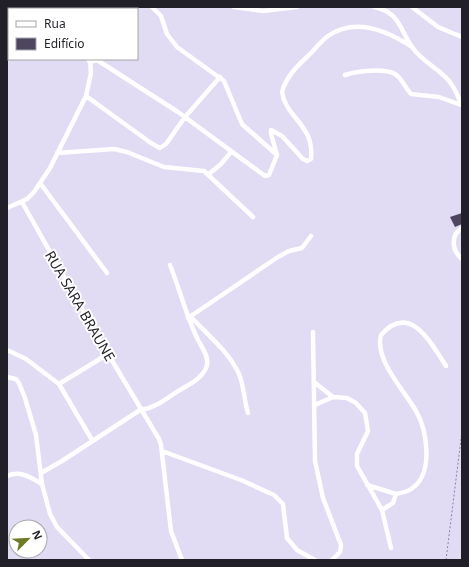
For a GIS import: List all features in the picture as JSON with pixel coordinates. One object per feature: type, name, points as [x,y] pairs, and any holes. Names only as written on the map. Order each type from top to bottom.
[{"type":"street","points":[[152,7],[161,16],[167,34],[176,47],[220,77],[227,86],[236,114],[242,124],[277,155]]},
{"type":"street","points":[[234,7],[263,11],[297,7]]},
{"type":"street","points":[[374,7],[381,8],[394,15],[412,47]]},
{"type":"street","points":[[412,7],[438,27],[462,37]]},
{"type":"street","points":[[7,208],[22,202],[34,192],[58,153],[86,96],[93,60],[186,117],[264,176],[268,176],[277,155],[271,134],[272,130],[282,136],[303,159],[307,161],[310,160],[307,133],[289,108],[282,92],[294,69],[328,36],[343,29],[368,27],[386,32],[412,47],[450,81],[456,91],[461,105]]},
{"type":"street","points":[[345,75],[354,72],[389,72],[396,75],[411,94],[439,97],[461,105]]},
{"type":"street","points":[[86,96],[158,148],[166,144],[186,117],[220,77]]},
{"type":"street","points":[[58,153],[114,149],[127,152],[164,167],[196,169],[208,174],[253,217]]},
{"type":"street","points":[[208,174],[221,164],[231,152]]},
{"type":"street","points":[[40,183],[107,273]]},
{"type":"street","name":"RUA SARA BRAUNE","points":[[22,202],[140,410],[159,439],[162,451],[172,531],[182,560]]},
{"type":"street","points":[[462,228],[456,234],[453,242],[457,254],[462,260]]},
{"type":"street","points":[[190,317],[278,257],[289,251],[302,248],[311,236]]},
{"type":"street","points":[[41,473],[140,410],[150,408],[163,401],[197,379],[205,371],[207,366],[206,357],[170,265]]},
{"type":"street","points":[[190,317],[225,354],[236,368],[240,378],[248,413]]},
{"type":"street","points":[[366,485],[396,494],[414,487],[422,478],[426,450],[424,435],[417,412],[384,360],[380,348],[381,335],[398,324],[415,325],[424,333],[446,366]]},
{"type":"street","points":[[313,332],[315,462],[318,480],[341,545],[340,552],[332,560]]},
{"type":"street","points":[[7,350],[26,359],[59,384],[92,440]]},
{"type":"street","points":[[59,384],[108,354]]},
{"type":"street","points":[[7,377],[16,379],[25,398],[36,435],[42,484],[50,514],[57,527],[89,560]]},
{"type":"street","points":[[314,382],[333,397]]},
{"type":"street","points":[[315,405],[333,397],[350,399],[360,406],[365,413],[368,431],[359,448],[356,461],[366,485],[382,510],[391,548]]},
{"type":"street","points":[[162,451],[240,480],[274,495],[282,504],[287,538],[297,550],[315,560]]},
{"type":"street","points":[[7,476],[13,473],[20,473],[42,484]]},
{"type":"street","points":[[382,510],[393,502],[396,494]]},
{"type":"path","points":[[446,560],[462,431]]},
{"type":"building","points":[[462,213],[462,224],[455,227],[450,217]]}]
